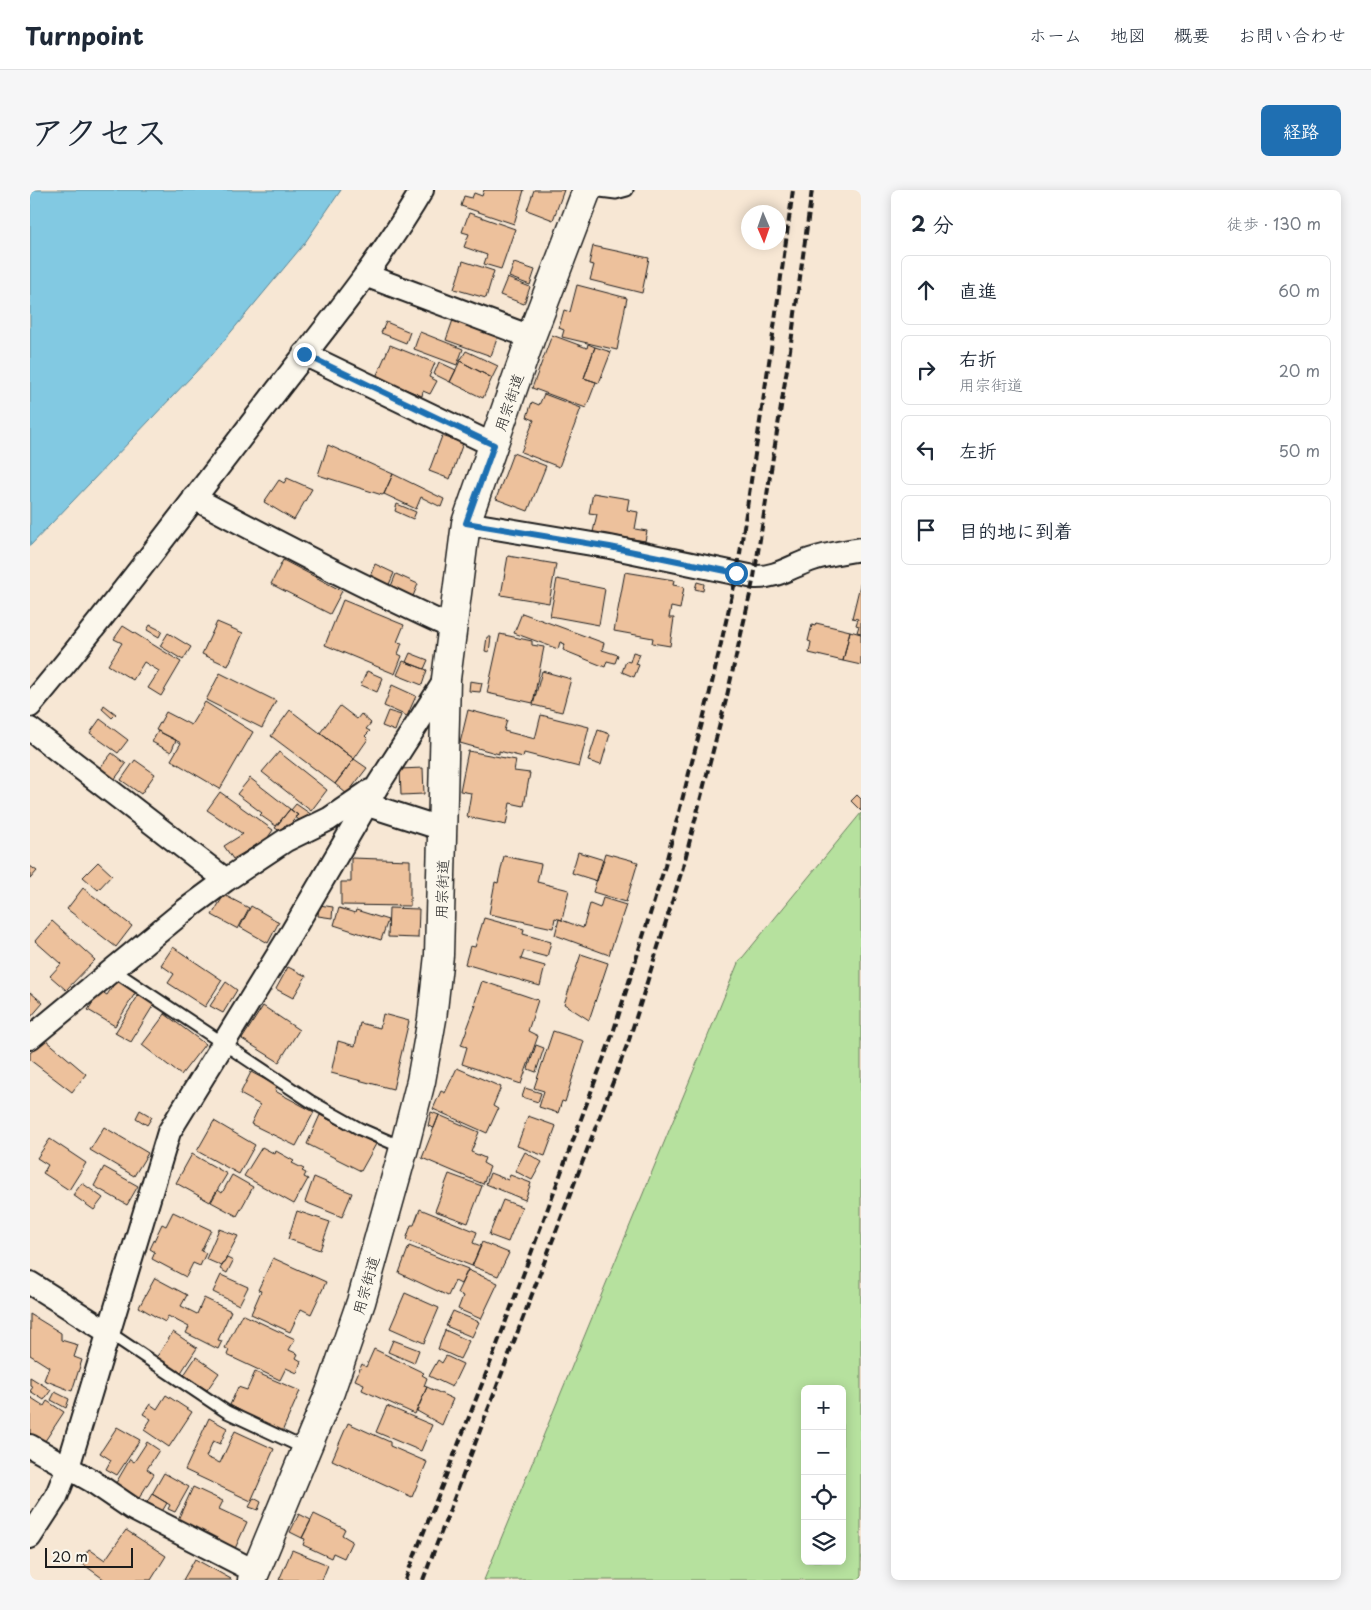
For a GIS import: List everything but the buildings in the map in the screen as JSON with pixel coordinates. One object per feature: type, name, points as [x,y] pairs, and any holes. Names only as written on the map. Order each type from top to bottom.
[{"type":"main road","name":"用宗街道","points":[[254,1576],[330,1392],[361,1302],[404,1148],[432,1019],[439,955],[446,679],[466,523],[531,337],[587,190]]},
{"type":"street","points":[[30,706],[366,275],[402,225],[422,190]]},
{"type":"street","points":[[366,275],[531,337]]},
{"type":"street","points":[[304,354],[494,445]]},
{"type":"street","points":[[194,498],[381,595],[453,628]]},
{"type":"street","points":[[466,523],[610,547],[754,577],[768,578],[809,560],[835,552],[861,548]]},
{"type":"street","points":[[30,1537],[56,1497],[68,1467],[168,1132],[292,932],[378,785],[446,679]]},
{"type":"street","points":[[30,729],[226,880]]},
{"type":"street","points":[[30,1038],[184,911],[226,880],[286,840],[337,815],[378,785]]},
{"type":"street","points":[[368,804],[443,829]]},
{"type":"street","points":[[30,1283],[108,1332]]},
{"type":"street","points":[[30,1446],[68,1467],[133,1509],[254,1576]]},
{"type":"lane","points":[[592,190],[616,193],[627,190]]},
{"type":"lane","points":[[114,970],[310,1101],[360,1130],[404,1148]]},
{"type":"lane","points":[[108,1332],[227,1412],[306,1449]]},
{"type":"green space","points":[[861,813],[861,1580],[484,1580],[738,963]]},
{"type":"water","points":[[30,190],[341,190],[304,244],[212,355],[30,546]]},
{"type":"railway","points":[[405,1580],[491,1361],[613,1033],[665,866],[709,696],[737,573],[793,190]]},
{"type":"railway","points":[[423,1580],[629,1040],[683,867],[726,700],[754,577],[790,350],[812,190]]},
{"type":"route","points":[[304,354],[494,445],[466,523],[610,547],[736,573]]}]
